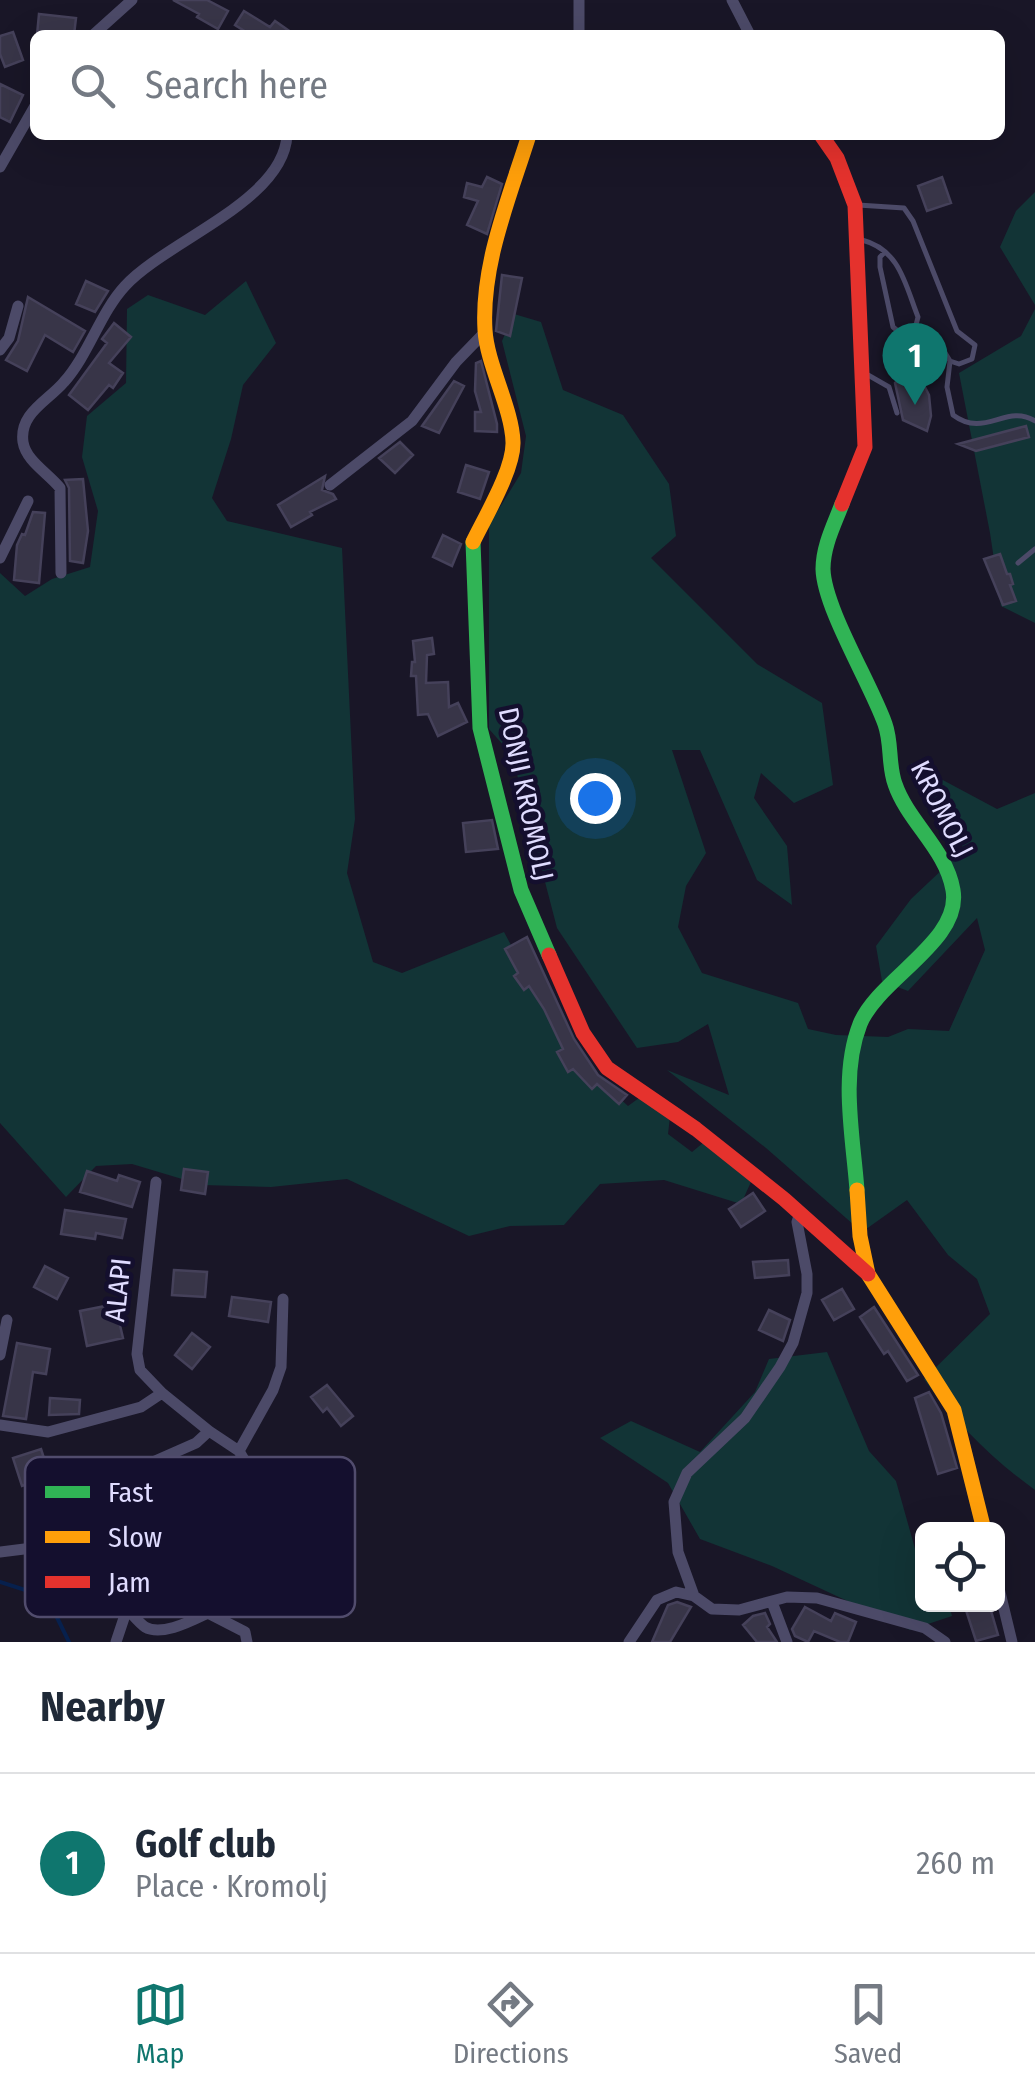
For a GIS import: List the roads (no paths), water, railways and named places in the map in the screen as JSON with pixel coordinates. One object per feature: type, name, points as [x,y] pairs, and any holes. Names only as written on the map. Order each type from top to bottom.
[{"type":"street","points":[[99,30],[132,0]]},
{"type":"street","points":[[579,0],[579,30]]},
{"type":"street","points":[[732,0],[747,30]]},
{"type":"street","points":[[0,168],[30,115]]},
{"type":"street","points":[[60,573],[60,488],[27,455],[22,430],[27,417],[64,384],[120,291],[140,270],[258,189],[278,167],[286,140]]},
{"type":"street","name":"DONJI KROMOLJ","points":[[526,140],[498,234],[484,332],[513,442],[506,469],[472,545],[480,728],[520,890],[583,1033],[607,1068],[696,1129],[800,1212],[868,1274]]},
{"type":"street","name":"KROMOLJ","points":[[824,140],[837,158],[855,205],[865,374],[864,446],[825,548],[824,573],[836,613],[888,728],[894,782],[910,814],[944,863],[954,893],[950,916],[940,934],[880,994],[862,1021],[850,1062],[860,1236],[868,1274],[954,1410],[982,1522]]},
{"type":"street","points":[[0,350],[9,338],[18,306]]},
{"type":"street","points":[[330,485],[412,422],[456,362],[484,332]]},
{"type":"street","points":[[0,558],[28,501]]},
{"type":"street","name":"ALAPI","points":[[156,1182],[137,1354],[140,1370],[162,1393],[243,1457]]},
{"type":"street","points":[[694,1596],[678,1552],[674,1502],[687,1473],[745,1418],[793,1343],[807,1293],[796,1222],[800,1212]]},
{"type":"street","points":[[240,1452],[281,1367],[283,1299]]},
{"type":"street","points":[[0,1355],[7,1320]]},
{"type":"street","points":[[0,1425],[48,1432],[141,1407],[162,1393]]},
{"type":"street","points":[[164,1457],[196,1443],[210,1431]]},
{"type":"street","points":[[0,1552],[25,1549]]},
{"type":"street","points":[[629,1642],[657,1600],[676,1592],[694,1596],[712,1609],[740,1610],[787,1597],[817,1598],[925,1628],[946,1642]]},
{"type":"street","points":[[772,1602],[787,1642]]},
{"type":"street","points":[[1005,1612],[1012,1642]]},
{"type":"street","points":[[116,1642],[125,1617]]},
{"type":"street","points":[[135,1617],[154,1630],[195,1617]]},
{"type":"street","points":[[216,1617],[245,1632],[248,1642]]},
{"type":"lane","points":[[855,205],[904,208],[913,221],[957,331],[975,345],[968,362],[950,361]]},
{"type":"lane","points":[[858,240],[874,244],[895,259],[918,317],[916,325],[899,332],[893,327],[880,267],[880,257],[885,252]]},
{"type":"lane","points":[[936,349],[947,354],[950,361],[947,387],[953,415],[964,424],[974,426],[1016,415],[1035,421]]},
{"type":"lane","points":[[865,374],[890,388],[897,413]]},
{"type":"lane","points":[[1018,562],[1035,549]]},
{"type":"waterway","points":[[0,1582],[25,1590]]},
{"type":"waterway","points":[[57,1617],[69,1642]]},
{"type":"place","name":"Golf club","points":[[915,405]]}]
